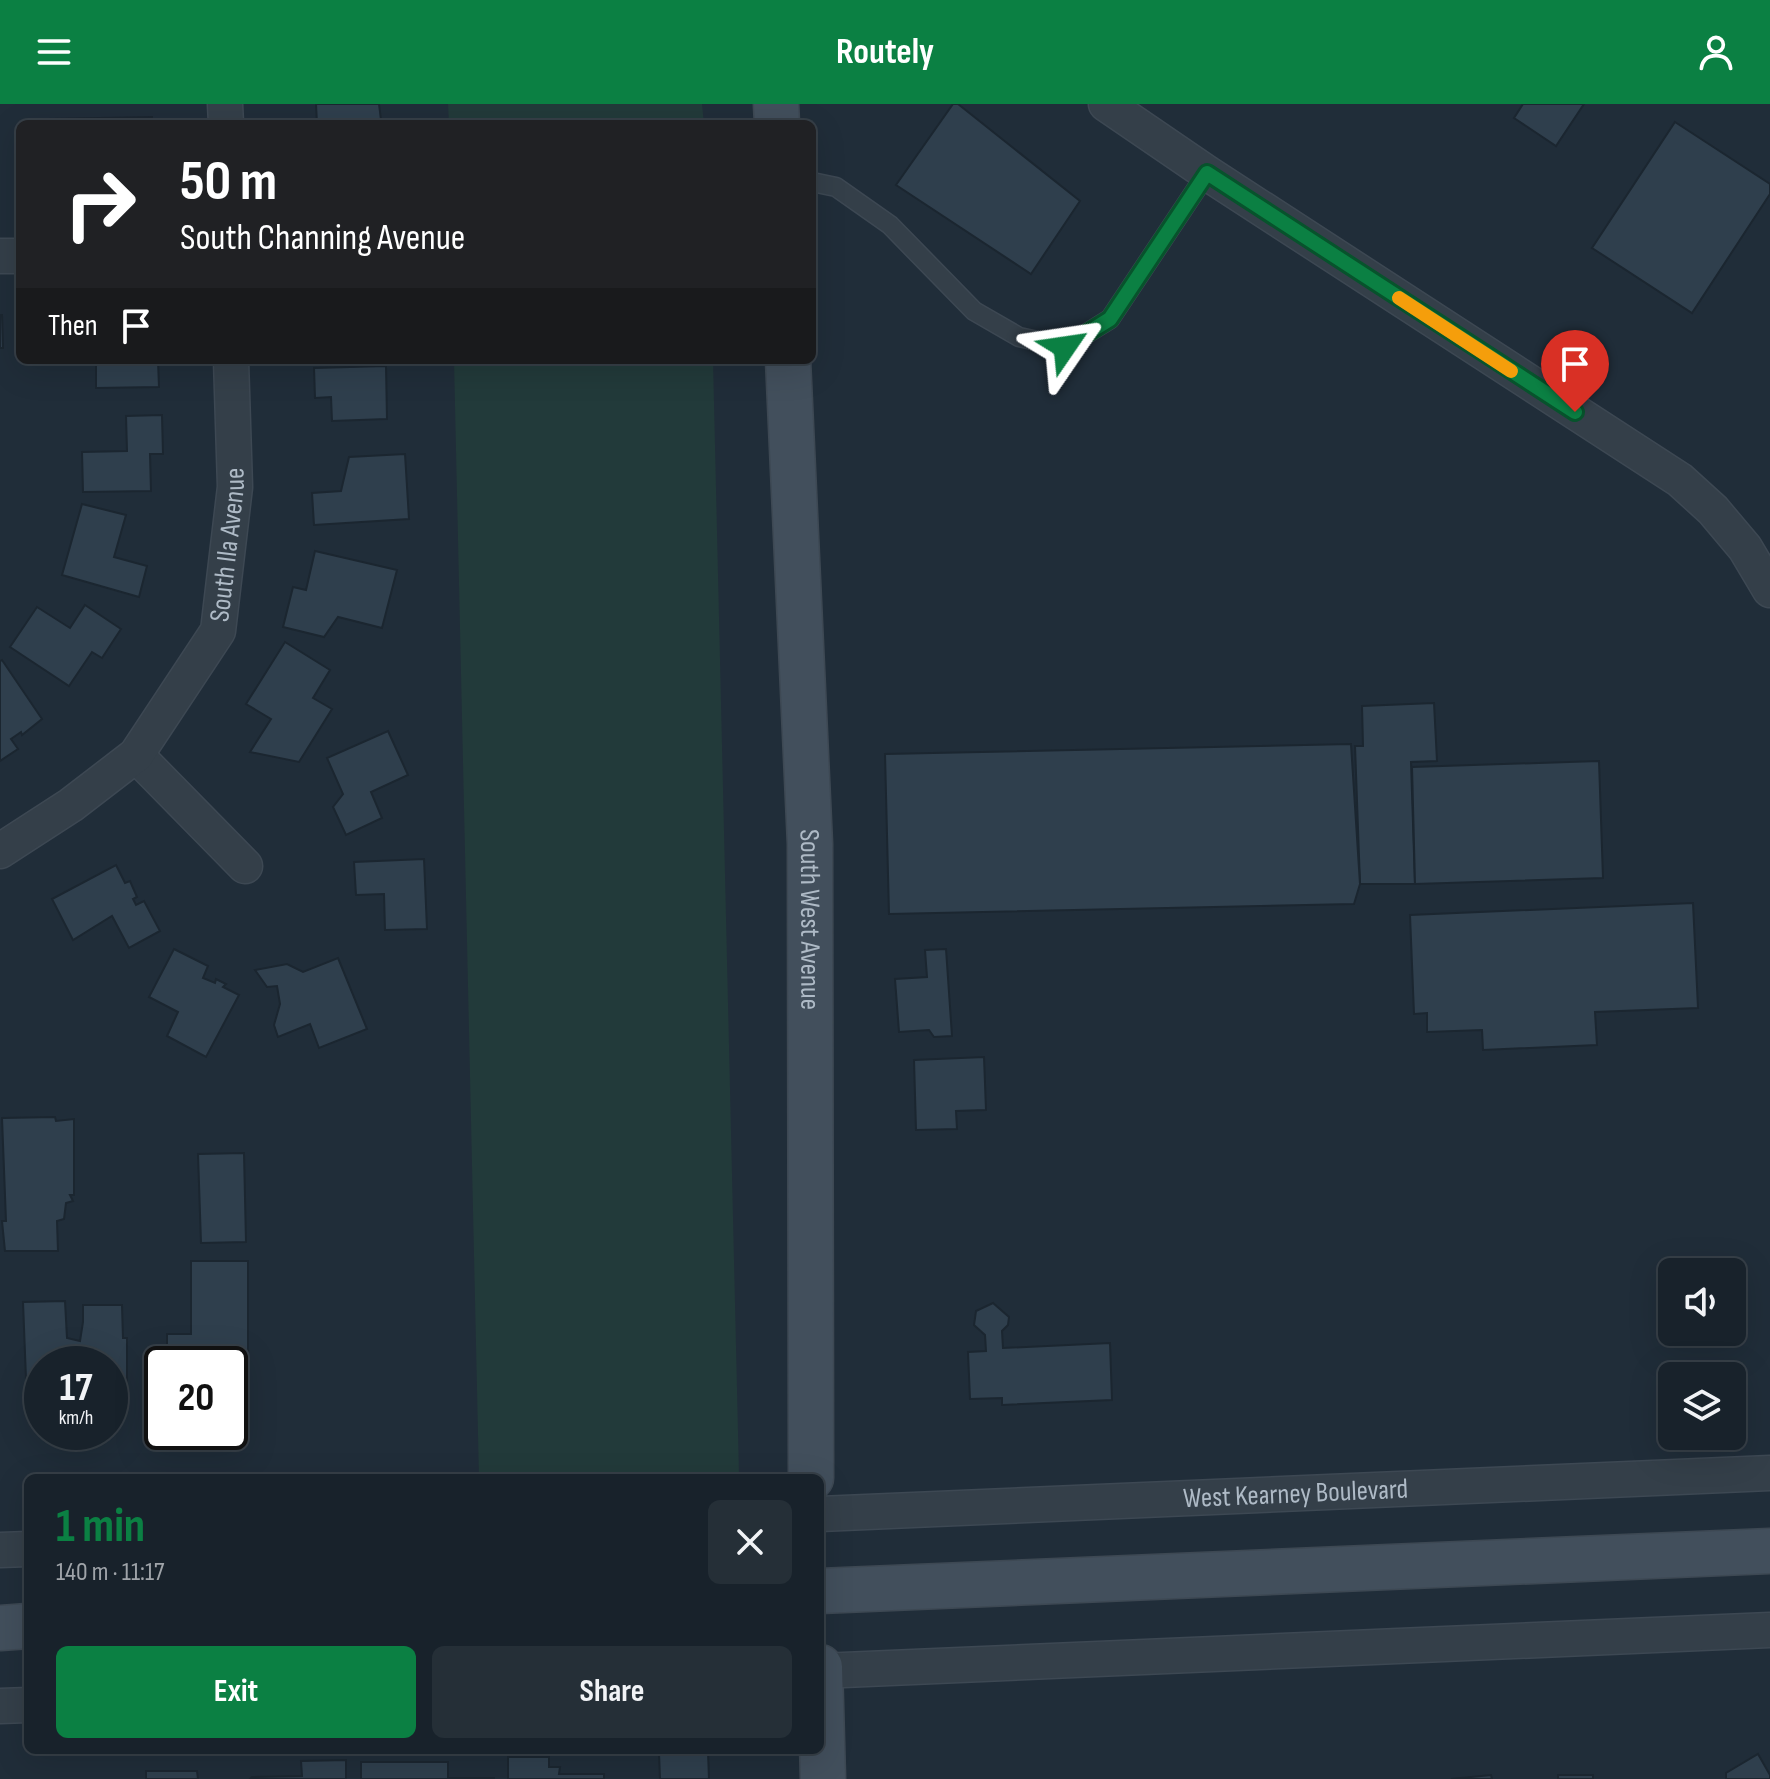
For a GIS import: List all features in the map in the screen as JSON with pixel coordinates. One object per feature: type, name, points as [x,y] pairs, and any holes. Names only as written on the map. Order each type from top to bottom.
[{"type":"street","points":[[1106,104],[1680,480],[1713,510],[1745,548],[1770,590]]},
{"type":"street","name":"South Ila Avenue","points":[[0,851],[71,805],[136,755],[218,631],[235,487],[231,364]]},
{"type":"street","name":"South West Avenue","points":[[788,364],[810,844],[811,1474]]},
{"type":"street","points":[[136,755],[245,866]]},
{"type":"street","name":"West Kearney Boulevard","points":[[824,1514],[1770,1473]]},
{"type":"street","points":[[0,1550],[24,1549]]},
{"type":"street","points":[[824,1591],[1770,1551]]},
{"type":"street","points":[[0,1628],[24,1626]]},
{"type":"street","points":[[824,1670],[1770,1630]]},
{"type":"street","points":[[0,1706],[24,1705]]},
{"type":"street","points":[[822,1754],[823,1779]]},
{"type":"lane","points":[[816,183],[836,187],[890,225],[974,311],[1019,337],[1065,347],[1110,319],[1207,173]]},
{"type":"green space","points":[[448,104],[702,104],[704,120],[449,120]]},
{"type":"green space","points":[[454,364],[713,364],[739,1474],[479,1474]]},
{"type":"building","points":[[316,104],[379,104],[381,120],[317,120]]},
{"type":"building","points":[[953,104],[958,104],[1080,201],[1031,274],[896,185]]},
{"type":"building","points":[[1523,104],[1584,104],[1556,146],[1514,118]]},
{"type":"building","points":[[152,117],[152,120],[49,119]]},
{"type":"building","points":[[1675,122],[1770,184],[1770,194],[1692,313],[1592,248]]},
{"type":"building","points":[[2,315],[3,348],[0,348]]},
{"type":"building","points":[[96,364],[158,364],[159,387],[96,388]]},
{"type":"building","points":[[386,366],[387,419],[332,421],[331,397],[315,398],[314,368]]},
{"type":"building","points":[[162,415],[163,454],[150,454],[151,491],[83,492],[82,452],[127,451],[126,416]]},
{"type":"building","points":[[405,454],[409,519],[314,525],[312,493],[341,491],[349,457]]},
{"type":"building","points":[[82,504],[126,515],[114,557],[147,566],[139,597],[62,575]]},
{"type":"building","points":[[315,551],[397,570],[382,628],[338,617],[324,637],[283,627],[293,587],[306,590]]},
{"type":"building","points":[[85,605],[121,629],[102,658],[92,652],[69,686],[10,647],[37,607],[70,628]]},
{"type":"building","points":[[285,642],[330,670],[313,698],[332,709],[299,762],[250,752],[271,719],[246,704]]},
{"type":"building","points":[[0,661],[42,719],[22,735],[21,732],[11,739],[18,749],[0,761]]},
{"type":"building","points":[[1434,703],[1437,761],[1411,762],[1415,884],[1360,884],[1355,746],[1363,746],[1362,706]]},
{"type":"building","points":[[388,731],[408,775],[371,792],[382,818],[346,835],[333,807],[343,794],[327,758]]},
{"type":"building","points":[[1351,744],[1360,884],[1354,904],[889,914],[885,754]]},
{"type":"building","points":[[1599,761],[1603,878],[1415,884],[1412,767]]},
{"type":"building","points":[[424,859],[427,929],[385,930],[384,894],[356,895],[354,862]]},
{"type":"building","points":[[116,865],[125,883],[130,881],[137,897],[133,899],[136,905],[144,901],[160,931],[129,948],[112,916],[73,940],[52,899]]},
{"type":"building","points":[[1693,903],[1698,1008],[1595,1012],[1597,1045],[1483,1050],[1482,1030],[1427,1032],[1427,1013],[1414,1014],[1410,915]]},
{"type":"building","points":[[174,949],[208,966],[203,978],[215,983],[216,979],[226,984],[223,987],[239,995],[206,1057],[167,1036],[178,1012],[149,997]]},
{"type":"building","points":[[946,949],[952,1036],[934,1037],[929,1030],[899,1032],[895,979],[927,977],[925,950]]},
{"type":"building","points":[[338,958],[367,1029],[319,1048],[310,1024],[278,1037],[274,1025],[280,1004],[277,986],[267,987],[255,970],[287,964],[303,972]]},
{"type":"building","points":[[984,1057],[986,1110],[956,1111],[957,1129],[916,1130],[914,1060]]},
{"type":"building","points":[[55,1117],[56,1121],[74,1119],[74,1195],[70,1195],[73,1201],[66,1203],[64,1219],[57,1221],[58,1251],[5,1251],[2,1118]]},
{"type":"building","points":[[244,1153],[246,1242],[201,1243],[198,1154]]},
{"type":"building","points":[[191,1261],[248,1261],[248,1346],[167,1346],[167,1334],[191,1334]]},
{"type":"building","points":[[65,1301],[67,1338],[80,1341],[83,1305],[122,1305],[123,1338],[127,1338],[127,1346],[25,1346],[23,1302]]},
{"type":"building","points":[[993,1303],[1009,1317],[1008,1325],[1002,1331],[1003,1348],[1110,1343],[1112,1400],[1002,1405],[1002,1398],[970,1399],[968,1352],[986,1351],[985,1335],[974,1325],[976,1311]]},
{"type":"building","points":[[659,1754],[708,1754],[709,1779],[660,1779]]},
{"type":"building","points":[[1758,1754],[1770,1779],[1726,1779],[1726,1773]]},
{"type":"building","points":[[508,1757],[549,1757],[549,1767],[560,1767],[559,1774],[604,1774],[604,1779],[508,1779]]},
{"type":"building","points":[[346,1760],[346,1779],[250,1779],[302,1776],[301,1761]]},
{"type":"building","points":[[361,1762],[448,1762],[448,1778],[494,1779],[361,1779]]},
{"type":"building","points":[[146,1771],[197,1771],[198,1779],[146,1779]]},
{"type":"building","points":[[1491,1775],[1492,1779],[1451,1779]]},
{"type":"building","points":[[1558,1775],[1593,1775],[1593,1779],[1558,1779]]},
{"type":"slow traffic","points":[[1399,298],[1511,371]]},
{"type":"route","points":[[1065,347],[1110,319],[1207,173],[1575,412]]}]
